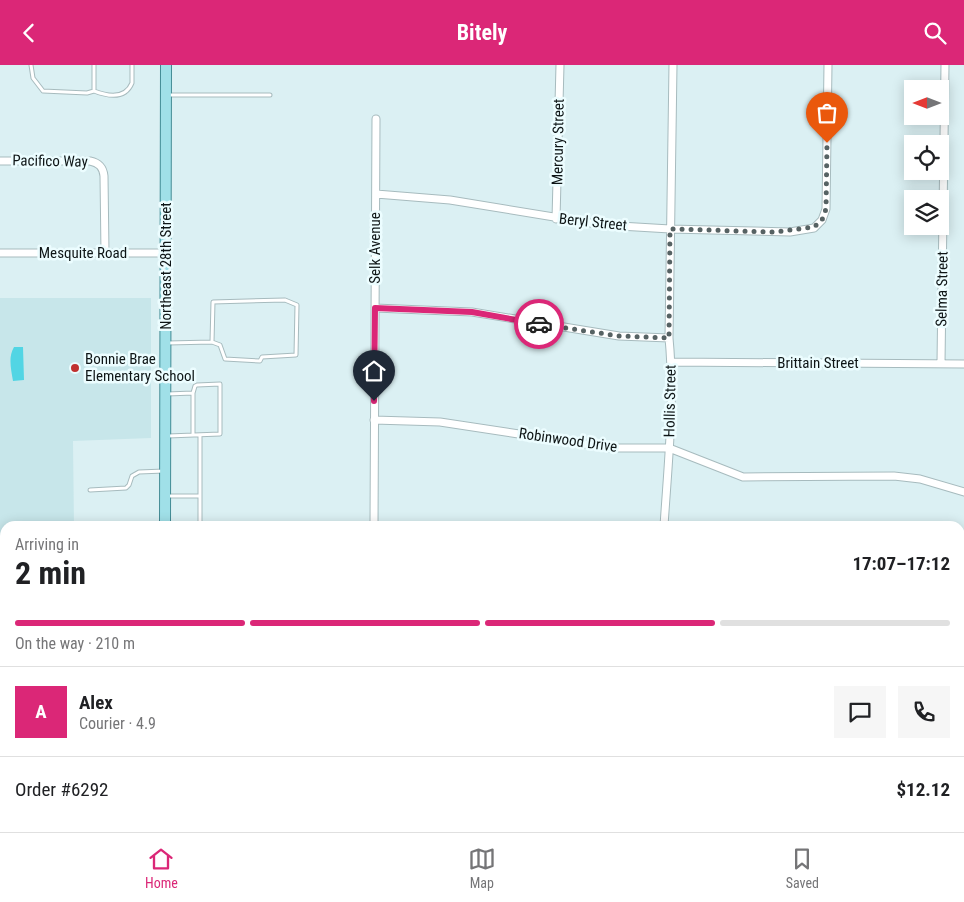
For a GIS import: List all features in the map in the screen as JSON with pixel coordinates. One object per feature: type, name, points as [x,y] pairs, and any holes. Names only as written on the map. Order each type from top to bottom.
[{"type":"main road","name":"Northeast 28th Street","points":[[165,521],[166,65]]},
{"type":"street","name":"Mercury Street","points":[[556,219],[560,65]]},
{"type":"street","name":"Hollis Street","points":[[664,521],[669,448],[671,362],[669,338],[673,65]]},
{"type":"street","name":"Beryl Street","points":[[376,193],[450,200],[556,219],[603,225],[775,232],[811,229],[822,220],[826,209],[828,65]]},
{"type":"street","name":"Selma Street","points":[[941,363],[945,65]]},
{"type":"street","name":"Selk Avenue","points":[[374,521],[376,119]]},
{"type":"street","name":"Pacifico Way","points":[[0,161],[90,161],[98,163],[102,167],[104,177],[105,253]]},
{"type":"street","name":"Mesquite Road","points":[[0,253],[166,253]]},
{"type":"street","points":[[375,308],[472,312],[619,336],[669,338]]},
{"type":"street","name":"Brittain Street","points":[[671,362],[964,364]]},
{"type":"street","name":"Robinwood Drive","points":[[374,420],[440,422],[611,448],[669,448],[743,477],[894,477],[920,479],[964,492]]},
{"type":"lane","points":[[31,65],[33,77],[43,91],[88,93],[94,91],[107,96],[124,93],[132,83],[132,65]]},
{"type":"lane","points":[[94,65],[94,91]]},
{"type":"lane","points":[[166,95],[270,95]]},
{"type":"lane","points":[[165,343],[212,342],[220,345],[226,359],[260,361],[262,357],[296,355],[296,305],[284,300],[213,303],[212,342]]},
{"type":"lane","points":[[165,436],[200,435],[220,434],[220,384],[194,386],[193,435]]},
{"type":"lane","points":[[165,394],[193,393]]},
{"type":"lane","points":[[200,435],[200,521]]},
{"type":"lane","points":[[90,490],[126,488],[132,476],[139,471],[165,471]]},
{"type":"lane","points":[[165,495],[200,496]]},
{"type":"shaded area","name":"Bonnie Brae Elementary School","points":[[0,298],[151,298],[151,438],[73,441],[74,521],[0,521]]},
{"type":"shaded area","points":[[14,347],[23,347],[24,380],[13,381],[11,359]]},
{"type":"way so far","points":[[539,324],[619,336],[669,338],[670,229],[790,232],[811,229],[822,220],[826,209],[827,143]]},
{"type":"place","name":"Bonnie Brae Elementary School","points":[[75,368]]},
{"type":"route","points":[[374,401],[375,308],[472,312],[539,324]]}]
